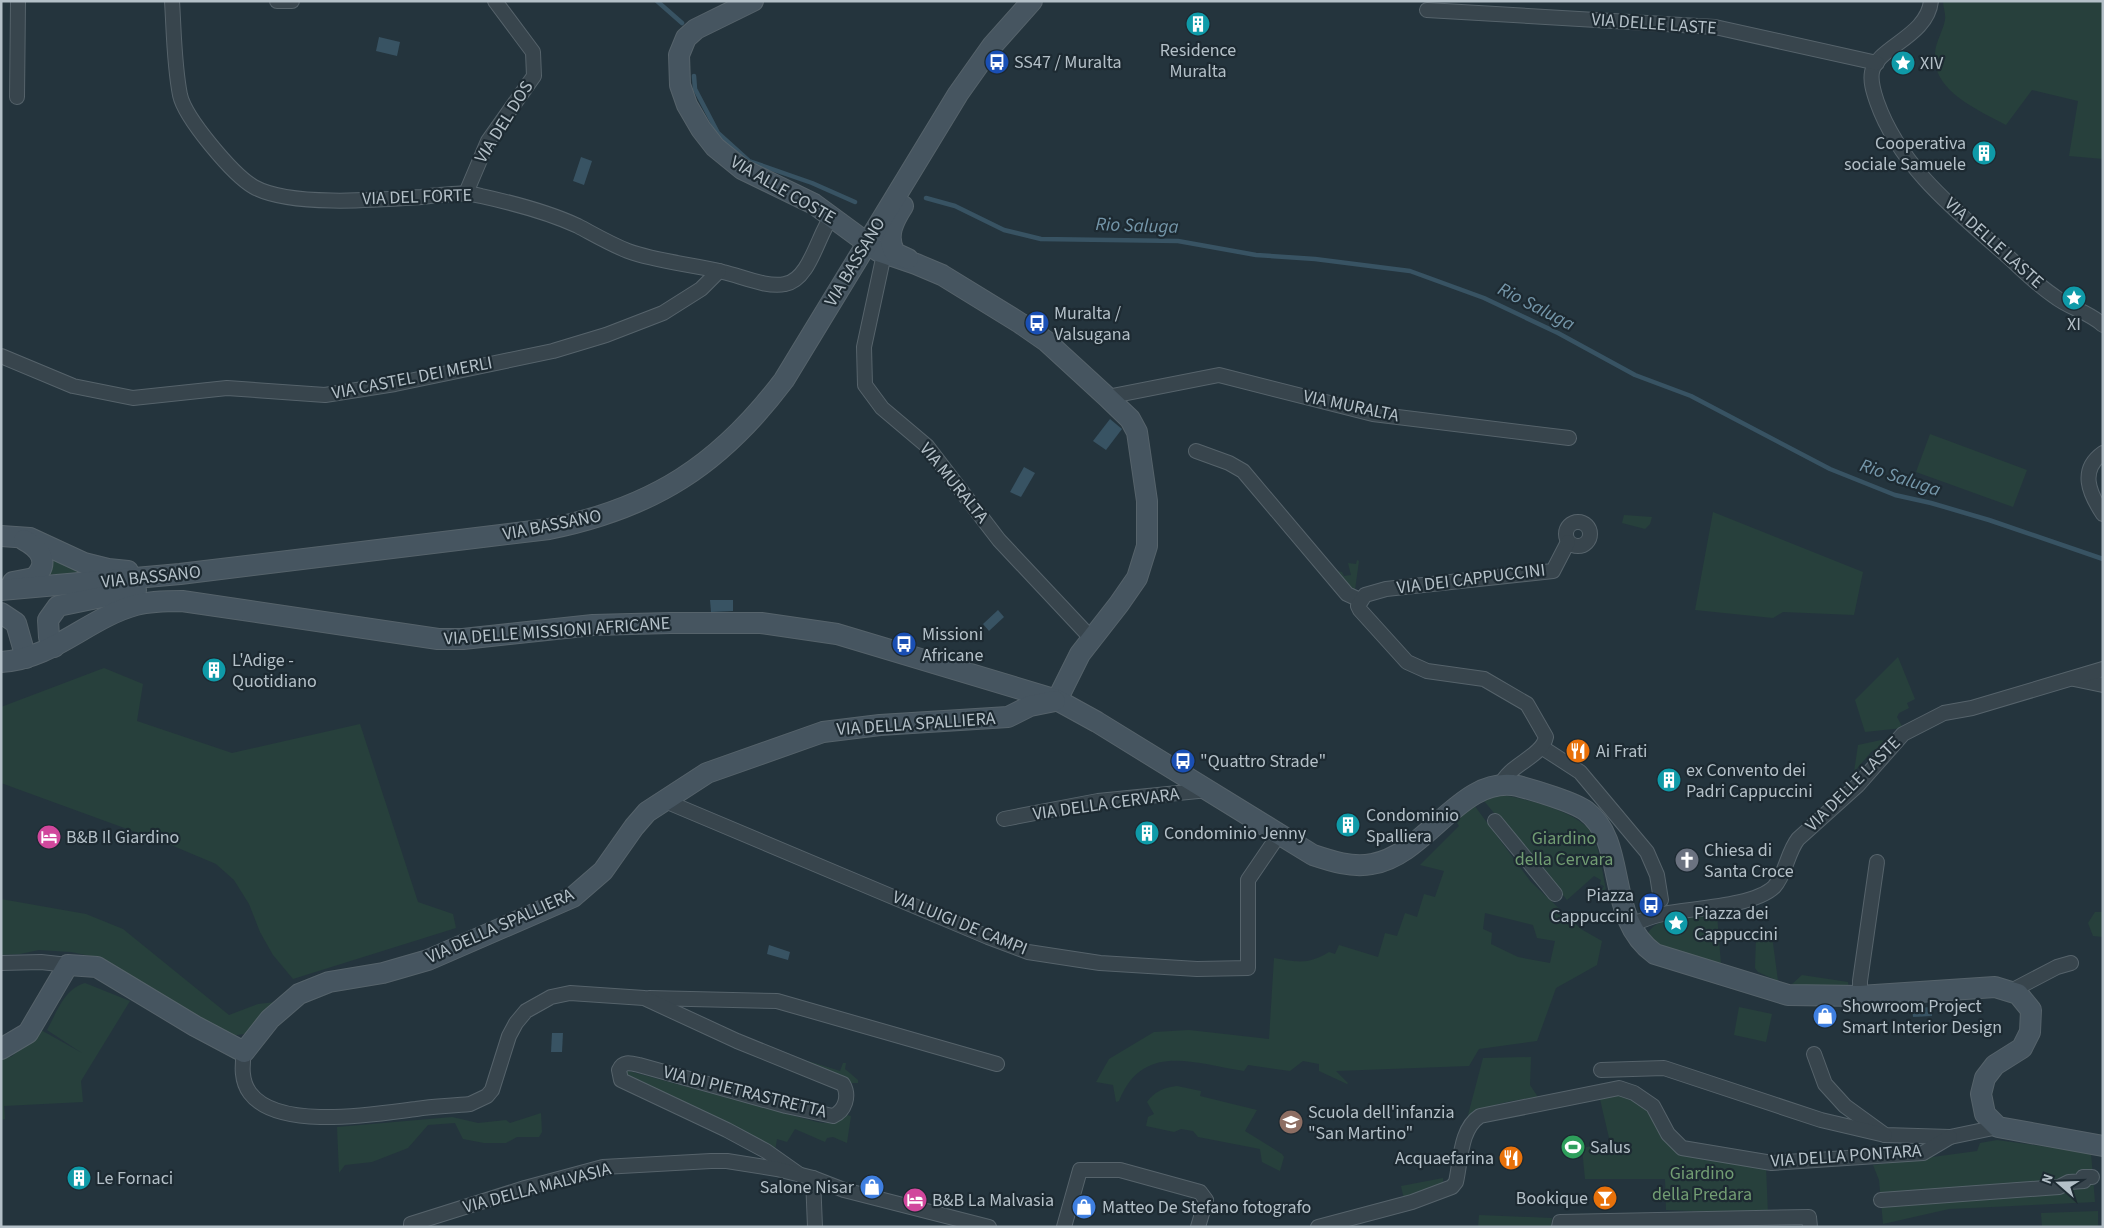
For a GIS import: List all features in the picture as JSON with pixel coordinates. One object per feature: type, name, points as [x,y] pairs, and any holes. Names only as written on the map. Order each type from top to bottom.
[{"type":"street","points":[[17,96],[18,1]]},
{"type":"street","name":"VIA DEL FORTE","points":[[172,1],[180,97],[198,127],[224,160],[252,186],[275,196],[309,200],[466,194],[558,218],[642,256],[719,271],[772,284],[786,284],[798,277],[808,265],[821,232],[832,216]]},
{"type":"street","points":[[277,1],[292,1]]},
{"type":"street","name":"VIA DEL DOS","points":[[466,194],[471,176],[488,141],[534,76],[533,52],[495,1]]},
{"type":"street","name":"VIA ALLE COSTE","points":[[754,1],[708,22],[686,38],[679,55],[680,85],[701,129],[729,160],[742,169],[804,198],[832,216],[866,244]]},
{"type":"street","name":"VIA BASSANO","points":[[1,590],[180,574],[549,529],[601,517],[640,502],[676,483],[709,460],[760,412],[784,380],[932,136],[992,46],[1032,1]]},
{"type":"street","points":[[1877,62],[1920,26],[1930,10],[1931,1]]},
{"type":"street","name":"VIA DELLE LASTE","points":[[1427,10],[1715,27],[1877,62],[1872,71],[1872,82],[1883,118],[1893,138],[1912,166],[1952,207],[2054,297],[2103,325]]},
{"type":"street","points":[[932,136],[930,158],[894,221],[891,231],[891,244],[895,253],[949,280],[1033,332],[1130,419],[1137,432],[1147,501],[1147,546],[1136,578],[1119,604],[1080,654],[1057,700]]},
{"type":"street","points":[[866,244],[884,254],[916,264]]},
{"type":"street","name":"VIA MURALTA","points":[[884,254],[864,347],[866,385],[882,408],[927,446],[999,540],[1091,638]]},
{"type":"street","name":"VIA CASTEL DEI MERLI","points":[[1,356],[73,386],[133,398],[227,388],[325,395],[395,384],[543,353],[606,335],[663,313],[701,289],[719,271]]},
{"type":"street","name":"VIA MURALTA","points":[[1107,397],[1218,376],[1373,414],[1569,438]]},
{"type":"street","points":[[1196,451],[1229,463],[1243,471],[1347,594],[1360,600],[1358,606],[1360,610],[1407,662],[1427,671],[1484,679],[1527,704],[1546,737],[1529,757],[1504,776],[1501,784],[1518,786],[1586,810],[1601,827],[1611,852],[1621,900],[1630,925],[1645,946],[1655,954],[1788,995],[1860,996],[1995,987],[2011,990],[2026,1001],[2031,1010],[2032,1021],[2030,1032],[2022,1048],[1995,1065],[1985,1078],[1982,1087],[1984,1114],[1998,1127]]},
{"type":"street","points":[[2103,453],[2091,464],[2088,472],[2095,501],[2103,514]]},
{"type":"street","points":[[11,537],[30,538],[84,563],[108,569],[180,574]]},
{"type":"street","points":[[1,582],[28,581],[40,572],[43,557],[29,543],[11,537]]},
{"type":"street","name":"VIA DEI CAPPUCCINI","points":[[1360,600],[1364,595],[1386,589],[1553,571],[1568,542]]},
{"type":"street","points":[[54,647],[49,637],[48,620],[58,606],[156,585],[180,574]]},
{"type":"street","name":"VIA DELLE MISSIONI AFRICANE","points":[[1,662],[26,658],[54,647],[120,611],[157,601],[182,601],[438,639],[463,639],[593,625],[761,623],[837,634],[1057,700]]},
{"type":"street","points":[[1,614],[16,623],[26,658]]},
{"type":"street","name":"VIA DELLE LASTE","points":[[1630,925],[1663,914],[1719,906],[1761,895],[1775,885],[1791,848],[1798,839],[1858,785],[1904,734],[1944,713],[1972,708],[2103,669]]},
{"type":"street","points":[[2073,678],[2103,685]]},
{"type":"street","name":"VIA DELLA CERVARA","points":[[1057,700],[1313,855],[1340,864],[1372,864],[1401,853],[1476,793],[1501,784]]},
{"type":"street","name":"VIA DELLA SPALLIERA","points":[[244,1052],[270,1019],[299,994],[329,982],[383,973],[428,960],[573,897],[603,871],[634,826],[648,812],[707,773],[823,732],[880,725],[1008,717],[1030,706],[1057,700]]},
{"type":"street","points":[[1546,750],[1580,772],[1647,852],[1657,875],[1662,900]]},
{"type":"street","name":"VIA DELLA CERVARA","points":[[1004,819],[1098,801],[1208,790]]},
{"type":"street","name":"VIA LUIGI DE CAMPI","points":[[665,801],[1014,947],[1100,963],[1197,969],[1248,968],[1248,880],[1280,834]]},
{"type":"street","points":[[1495,821],[1555,894]]},
{"type":"street","points":[[1860,996],[1860,981],[1877,862]]},
{"type":"street","points":[[1,963],[41,962],[97,967],[195,1026],[244,1052]]},
{"type":"street","points":[[2011,990],[2057,967],[2071,963]]},
{"type":"street","points":[[1,1049],[28,1033],[68,965]]},
{"type":"street","name":"VIA DI PIETRASTRETTA","points":[[244,1052],[244,1081],[250,1093],[259,1102],[288,1113],[340,1118],[470,1104],[487,1096],[496,1082],[509,1036],[516,1023],[526,1011],[551,997],[570,993],[644,998],[777,1001],[997,1064]]},
{"type":"street","name":"VIA DI PIETRASTRETTA","points":[[644,998],[737,1041],[843,1084],[847,1093],[845,1104],[839,1113],[833,1116],[786,1106],[639,1065],[627,1063],[621,1065],[618,1070],[621,1080],[727,1130],[807,1176]]},
{"type":"street","points":[[1814,1054],[1825,1084],[1845,1106],[1885,1135]]},
{"type":"street","points":[[1601,1070],[1664,1068],[1821,1120],[1885,1135],[1950,1138],[1998,1127],[2103,1146]]},
{"type":"street","name":"VIA DELLA PONTARA","points":[[1318,1227],[1447,1191],[1456,1182],[1465,1134],[1471,1122],[1480,1116],[1619,1088],[1634,1093],[1653,1106],[1668,1134],[1682,1148],[1772,1163],[1923,1153],[1950,1138]]},
{"type":"street","name":"VIA DELLA MALVASIA","points":[[411,1227],[411,1224],[441,1214],[603,1167],[663,1162],[727,1161],[807,1176],[844,1190],[989,1227]]},
{"type":"street","points":[[1064,1227],[1080,1170],[1120,1170],[1200,1192],[1206,1200],[1198,1227]]},
{"type":"street","points":[[807,1176],[815,1227]]},
{"type":"street","points":[[1881,1200],[2059,1187],[2069,1182],[2084,1181],[2083,1177],[2092,1177]]},
{"type":"street","points":[[1559,1227],[1560,1222],[1809,1217],[1810,1227]]},
{"type":"green space","points":[[1943,1],[2103,1],[2103,159],[2069,156],[2078,101],[2032,90],[2006,125],[1971,106],[1949,89],[1941,78],[1936,66],[1935,53],[1945,20]]},
{"type":"green space","points":[[1930,434],[2027,470],[2013,507],[1916,472]]},
{"type":"green space","points":[[1713,512],[1863,572],[1854,615],[1783,612],[1773,618],[1695,610]]},
{"type":"green space","points":[[1624,515],[1652,517],[1650,524],[1645,529],[1622,523]]},
{"type":"green space","points":[[50,557],[81,572],[50,575]]},
{"type":"green space","points":[[1357,560],[1359,561],[1355,590],[1347,590],[1337,577],[1337,571],[1342,572],[1344,576],[1351,575],[1348,563],[1356,564]]},
{"type":"green space","points":[[1898,657],[1915,699],[1907,703],[1909,708],[1899,713],[1897,717],[1903,728],[1865,732],[1855,700]]},
{"type":"green space","points":[[104,668],[143,684],[137,721],[232,753],[360,724],[418,902],[453,914],[456,928],[293,979],[273,955],[260,932],[249,904],[234,880],[216,864],[171,845],[1,783],[1,707]]},
{"type":"green space","points":[[1881,740],[1885,741],[1883,747],[1872,751],[1854,772],[1858,745]]},
{"type":"green space","name":"Giardino della Cervara","points":[[1501,795],[1551,807],[1586,826],[1592,834],[1598,849],[1608,899],[1604,897],[1606,892],[1602,890],[1604,886],[1600,884],[1601,880],[1594,876],[1567,900],[1484,801]]},
{"type":"green space","points":[[1474,805],[1531,882],[1581,929],[1602,941],[1597,965],[1556,988],[1537,1041],[1479,1049],[1469,1066],[1336,1071],[1347,1084],[1319,1071],[1319,1064],[1303,1061],[1290,1071],[1248,1065],[1244,1071],[1189,1062],[1172,1061],[1156,1063],[1142,1070],[1129,1082],[1119,1101],[1116,1102],[1113,1085],[1096,1082],[1109,1059],[1154,1032],[1189,1030],[1269,1039],[1274,958],[1309,961],[1329,952],[1335,954],[1339,945],[1378,957],[1385,933],[1397,936],[1405,913],[1417,917],[1424,894],[1435,897],[1444,871],[1420,865],[1459,826],[1455,820]],"holes":[[[1485,913],[1533,925],[1537,938],[1555,941],[1550,963],[1518,957],[1491,944],[1492,933],[1483,929]]]},
{"type":"green space","points":[[1,899],[86,914],[123,929],[229,1015],[258,1004],[276,1002],[244,1034],[230,1036],[100,958],[71,952],[39,950],[1,955]]},
{"type":"green space","points":[[2095,912],[2103,912],[2103,937],[2093,936],[2088,923]]},
{"type":"green space","points":[[1717,915],[1721,964],[1666,953],[1648,933],[1660,922],[1669,919]]},
{"type":"green space","points":[[1772,936],[1778,981],[1758,972],[1755,968],[1756,938]]},
{"type":"green space","points":[[1802,975],[1848,982],[1849,990],[1811,988],[1792,984]]},
{"type":"green space","points":[[85,983],[130,1001],[81,1081],[83,1102],[4,1106],[5,1119],[1,1120],[1,1052],[11,1057],[41,1030],[82,1053],[47,1030],[66,996],[72,990]]},
{"type":"green space","points":[[1739,1007],[1772,1014],[1766,1042],[1734,1035]]},
{"type":"green space","points":[[1531,1057],[1530,1085],[1538,1097],[1492,1106],[1467,1119],[1483,1058]]},
{"type":"green space","points":[[808,1061],[840,1071],[843,1063],[846,1063],[845,1069],[858,1080],[858,1083],[849,1083]]},
{"type":"green space","points":[[625,1070],[817,1122],[833,1122],[847,1115],[851,1116],[847,1143],[833,1137],[827,1138],[825,1142],[795,1129],[787,1142],[777,1139],[775,1151],[625,1077]]},
{"type":"green space","points":[[1177,1086],[1201,1091],[1200,1096],[1257,1110],[1245,1131],[1282,1154],[1284,1157],[1280,1171],[1262,1162],[1260,1149],[1198,1137],[1193,1131],[1181,1129],[1174,1132],[1146,1126],[1148,1117],[1154,1114],[1147,1102],[1160,1091]]},
{"type":"green space","name":"Giardino della Predara","points":[[1622,1094],[1646,1107],[1667,1142],[1766,1166],[1768,1214],[1666,1210],[1665,1179],[1585,1179],[1582,1148],[1610,1142],[1599,1095]]},
{"type":"green space","points":[[541,1113],[542,1132],[539,1137],[517,1137],[506,1143],[484,1143],[463,1139],[455,1123],[428,1125],[408,1148],[372,1162],[345,1165],[339,1173],[337,1127],[452,1117],[478,1123],[506,1120],[510,1123]]},
{"type":"green space","points":[[1997,1140],[2091,1153],[2095,1202],[1949,1209],[1883,1224],[1879,1180],[1873,1165],[1977,1151],[1980,1143]]},
{"type":"green space","points":[[1443,1178],[1443,1182],[1435,1192],[1404,1199],[1401,1186]]},
{"type":"green space","points":[[2098,1211],[2098,1227],[2042,1227],[2041,1213]]},
{"type":"green space","points":[[1479,1215],[1552,1218],[1551,1227],[1478,1227]]},
{"type":"water","points":[[379,37],[400,42],[397,56],[376,51]]},
{"type":"water","points":[[581,157],[592,161],[584,185],[573,181]]},
{"type":"water","points":[[1110,419],[1122,429],[1106,450],[1093,441]]},
{"type":"water","points":[[1024,467],[1035,473],[1021,497],[1010,492]]},
{"type":"water","points":[[710,600],[733,600],[733,611],[711,612]]},
{"type":"water","points":[[998,610],[1004,617],[989,631],[983,624]]},
{"type":"water","points":[[769,945],[790,952],[788,960],[767,954]]},
{"type":"water","points":[[1932,1007],[1932,1016],[1913,1017],[1912,1008]]},
{"type":"water","points":[[552,1033],[563,1033],[562,1052],[551,1052]]},
{"type":"waterway","name":"Rio Saluga","points":[[657,1],[682,23]]},
{"type":"waterway","name":"Rio Saluga","points":[[694,76],[695,89],[718,133],[749,161],[812,183],[855,202]]},
{"type":"waterway","name":"Rio Saluga","points":[[926,198],[955,206],[1004,230],[1041,239],[1178,241],[1256,255],[1315,259],[1410,271],[1484,298],[1558,333],[1635,375],[1691,396],[1830,469],[1895,495],[1931,503],[1989,520],[2103,559]]},
{"type":"place","name":"Residence Muralta","points":[[1198,24]]},
{"type":"place","name":"SS47 / Muralta","points":[[997,62]]},
{"type":"place","name":"XIV","points":[[1903,63]]},
{"type":"place","name":"Cooperativa sociale Samuele","points":[[1984,153]]},
{"type":"place","name":"XI","points":[[2074,298]]},
{"type":"place","name":"Muralta / Valsugana","points":[[1037,323]]},
{"type":"place","name":"Missioni Africane","points":[[904,644]]},
{"type":"place","name":"L'Adige - Quotidiano","points":[[214,670]]},
{"type":"place","name":"Ai Frati","points":[[1578,751]]},
{"type":"place","name":"\"Quattro Strade\"","points":[[1183,761]]},
{"type":"place","name":"ex Convento dei Padri Cappuccini","points":[[1669,780]]},
{"type":"place","name":"Condominio Spalliera","points":[[1348,825]]},
{"type":"place","name":"Condominio Jenny","points":[[1147,833]]},
{"type":"place","name":"B&B Il Giardino","points":[[49,837]]},
{"type":"place","name":"Chiesa di Santa Croce","points":[[1687,860]]},
{"type":"place","name":"Piazza Cappuccini","points":[[1651,905]]},
{"type":"place","name":"Piazza dei Cappuccini","points":[[1676,923]]},
{"type":"place","name":"Showroom Project Smart Interior Design","points":[[1825,1016]]},
{"type":"place","name":"Scuola dell'infanzia \"San Martino\"","points":[[1291,1122]]},
{"type":"place","name":"Salus","points":[[1573,1147]]},
{"type":"place","name":"Acquaefarina","points":[[1511,1158]]},
{"type":"place","name":"Le Fornaci","points":[[79,1178]]},
{"type":"place","name":"Salone Nisar","points":[[872,1187]]},
{"type":"place","name":"Bookique","points":[[1605,1198]]},
{"type":"place","name":"B&B La Malvasia","points":[[915,1200]]},
{"type":"place","name":"Matteo De Stefano fotografo","points":[[1084,1207]]}]
